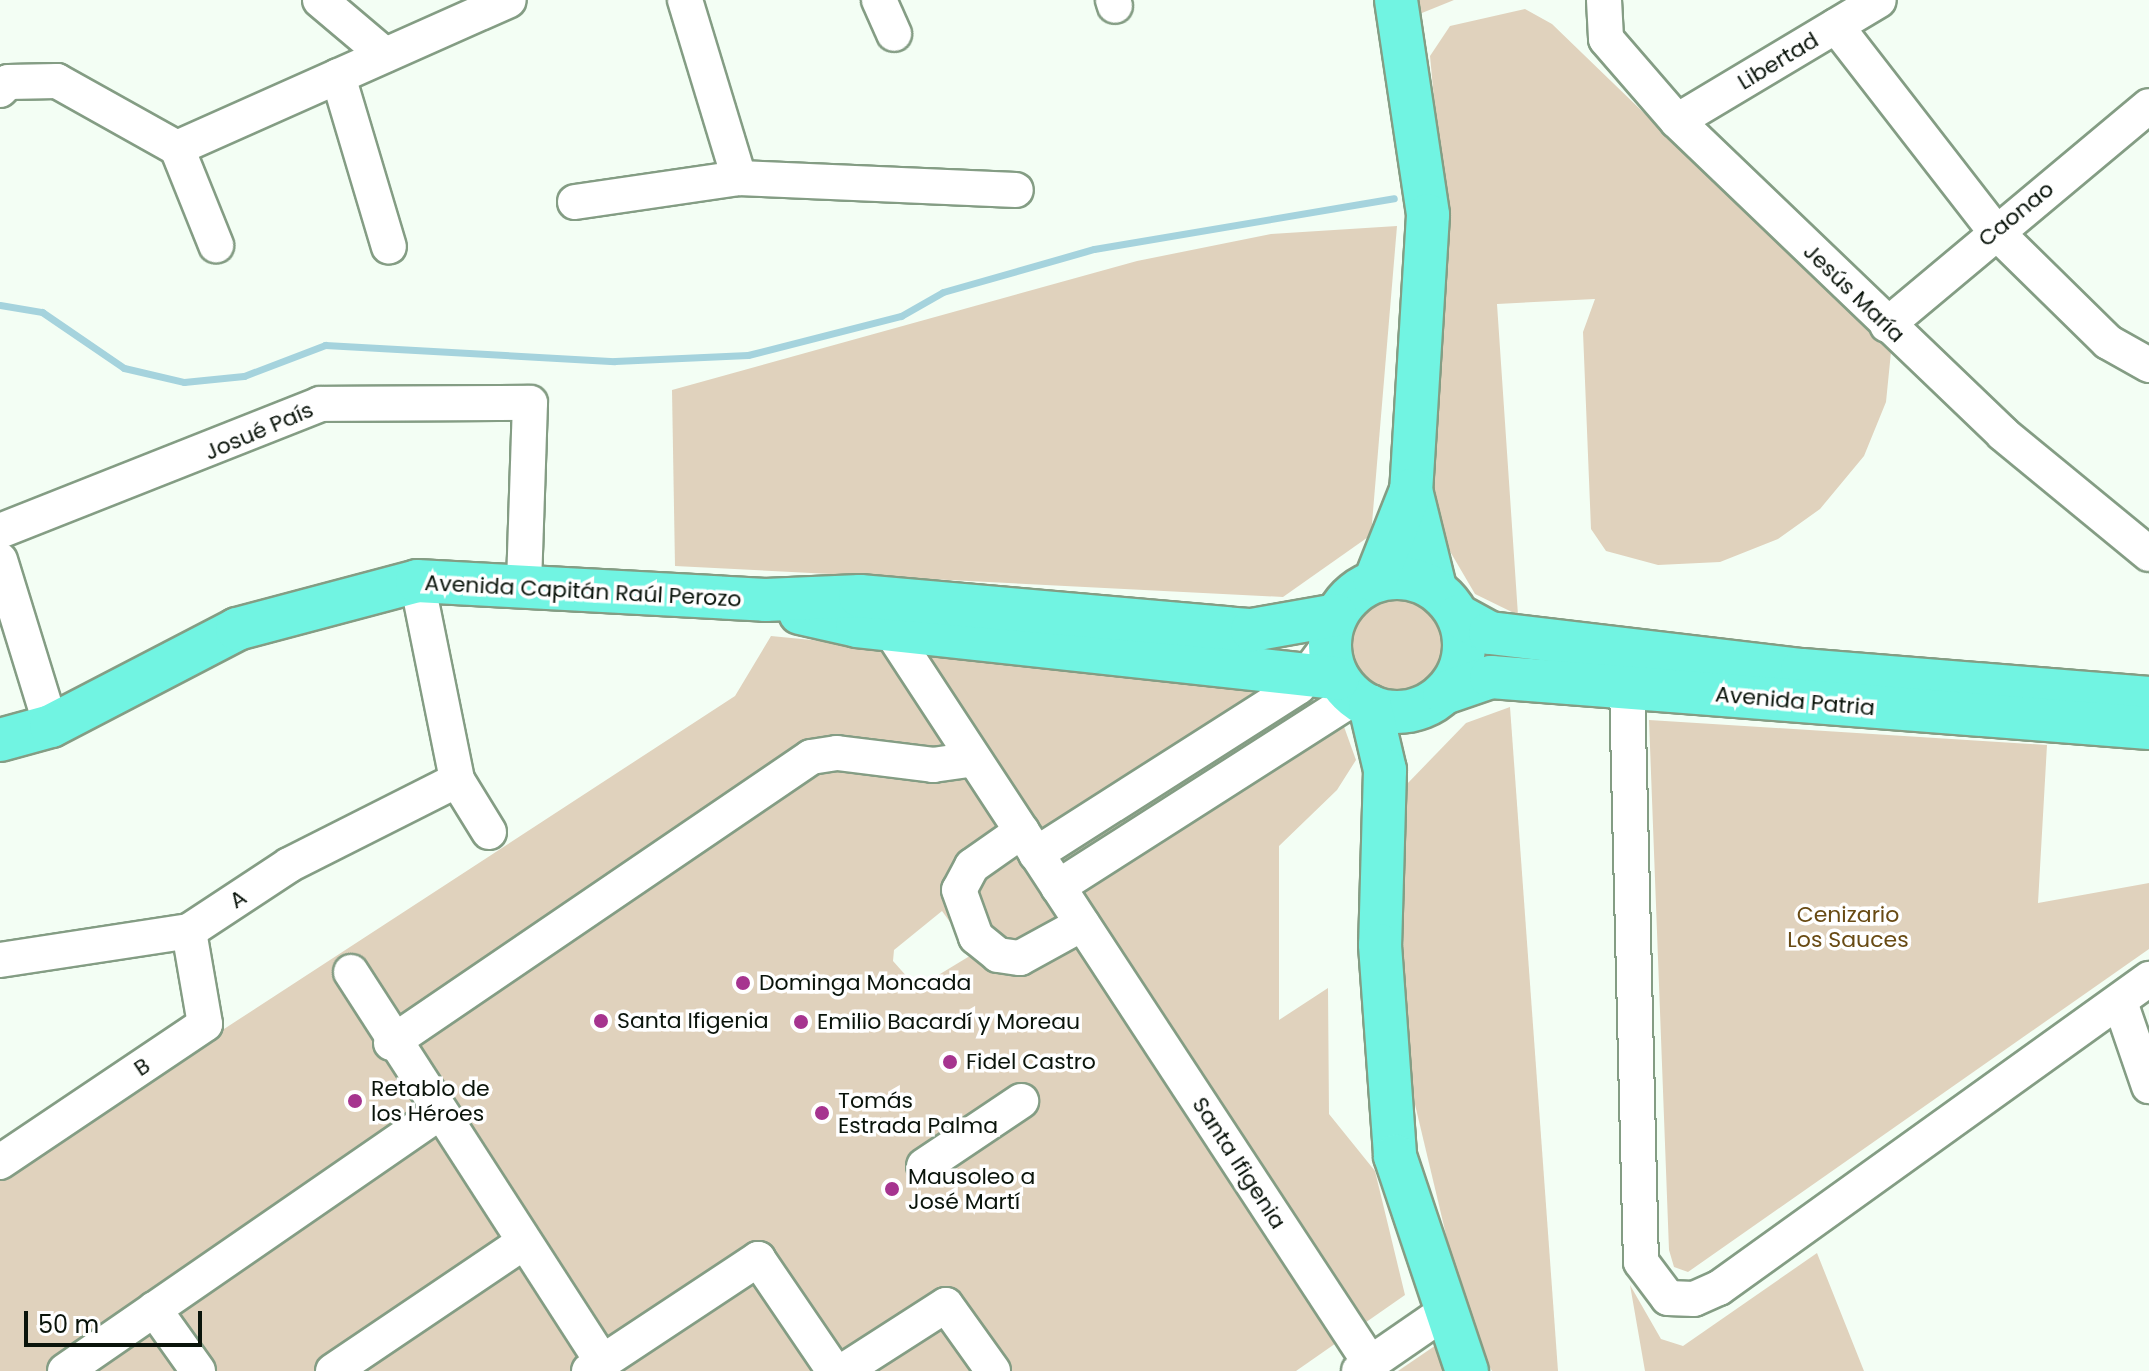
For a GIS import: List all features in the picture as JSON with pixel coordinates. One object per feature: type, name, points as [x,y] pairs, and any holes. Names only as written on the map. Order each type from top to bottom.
[{"type":"main road","points":[[1385,770],[1340,669],[1411,490],[1428,215],[1396,0]]},
{"type":"main road","points":[[1411,490],[1461,612],[1465,642],[1460,670],[1400,731],[1385,770],[1380,945],[1395,1156],[1467,1371]]},
{"type":"main road","points":[[1375,581],[1406,577],[1461,612]]},
{"type":"main road","name":"Avenida Capitán Raúl Perozo","points":[[0,740],[51,726],[237,629],[417,581],[765,600],[869,618],[1340,669]]},
{"type":"main road","name":"Avenida Patria","points":[[1461,612],[1583,642],[1802,670],[2149,698]]},
{"type":"main road","name":"Avenida Capitán Raúl Perozo","points":[[869,618],[1252,630],[1340,669]]},
{"type":"main road","points":[[1340,669],[1433,700]]},
{"type":"main road","name":"Avenida Patria","points":[[1433,700],[1491,677],[2149,728]]},
{"type":"street","points":[[320,0],[385,55]]},
{"type":"street","points":[[177,148],[509,0]]},
{"type":"street","points":[[685,0],[739,178]]},
{"type":"street","points":[[879,0],[894,34]]},
{"type":"street","name":"Jesús María","points":[[1604,0],[1606,39],[1677,121],[2003,434],[2149,554]]},
{"type":"street","name":"Libertad","points":[[1677,121],[1879,0]]},
{"type":"street","points":[[1836,26],[1995,231],[2108,342],[2149,365]]},
{"type":"street","points":[[338,76],[389,247]]},
{"type":"street","points":[[0,90],[8,82],[57,81],[177,148],[216,245]]},
{"type":"street","name":"Caonao","points":[[1887,325],[1995,231],[2149,106]]},
{"type":"street","points":[[575,202],[739,178],[1016,190]]},
{"type":"street","name":"Josué País","points":[[0,531],[320,404],[530,403],[524,586]]},
{"type":"street","points":[[0,560],[51,726]]},
{"type":"street","points":[[417,581],[457,780],[489,832]]},
{"type":"street","name":"Santa Ifigenia","points":[[869,618],[974,759],[1029,842],[1364,1367],[1446,1311]]},
{"type":"street","points":[[1082,924],[1020,958],[998,955],[976,937],[959,890],[972,866],[1029,842],[1340,669]]},
{"type":"street","points":[[1058,887],[1340,669]]},
{"type":"street","points":[[1627,687],[1641,1262],[1668,1298],[1694,1299],[1719,1288],[2149,979]]},
{"type":"street","points":[[391,1043],[811,757],[837,753],[933,765],[974,759]]},
{"type":"street","name":"A","points":[[0,960],[189,931],[289,865],[457,780]]},
{"type":"street","name":"B","points":[[0,1162],[205,1024],[189,931]]},
{"type":"street","points":[[351,972],[391,1043],[523,1243],[596,1366],[758,1259],[834,1371]]},
{"type":"street","points":[[2120,1002],[2149,1086]]},
{"type":"street","points":[[924,1166],[1021,1101]]},
{"type":"street","points":[[65,1371],[437,1114]]},
{"type":"street","points":[[333,1371],[523,1243]]},
{"type":"street","points":[[843,1371],[946,1305],[993,1371]]},
{"type":"street","points":[[154,1309],[198,1371]]},
{"type":"green space","points":[[1413,0],[1454,0],[1417,15]]},
{"type":"green space","points":[[1525,9],[1552,24],[1891,352],[1886,402],[1864,456],[1820,509],[1778,539],[1720,562],[1658,565],[1606,551],[1591,529],[1583,332],[1595,299],[1497,304],[1518,615],[1475,594],[1441,536],[1423,468],[1448,248],[1430,56],[1450,26]]},
{"type":"green space","points":[[1397,226],[1371,535],[1283,597],[675,566],[672,390],[1137,261],[1271,234]]},
{"type":"green space","points":[[1392,594],[1411,598],[1428,609],[1439,626],[1443,645],[1439,664],[1428,681],[1411,692],[1392,696],[1373,692],[1356,681],[1345,664],[1341,645],[1345,626],[1356,609],[1373,598]]},
{"type":"green space","name":"Santa Ifigenia","points":[[771,636],[1139,672],[1266,690],[1338,710],[1356,760],[1337,790],[1279,846],[1279,1020],[1328,988],[1329,1114],[1375,1171],[1405,1295],[1296,1371],[0,1371],[0,1175],[735,696]],"holes":[[[942,911],[973,954],[917,988],[893,961],[894,950]]]},
{"type":"green space","points":[[1510,707],[1558,1371],[1492,1371],[1469,1331],[1402,1050],[1406,785],[1466,723]]},
{"type":"green space","name":"Cenizario Los Sauces","points":[[1649,720],[2047,745],[2038,903],[2149,883],[2149,949],[1688,1272],[1674,1267],[1669,1250]]},
{"type":"green space","points":[[1817,1253],[1864,1371],[1645,1371],[1630,1285],[1661,1339],[1683,1346]]},
{"type":"green space","points":[[1442,1341],[1451,1371],[1398,1371]]},
{"type":"waterway","points":[[0,305],[42,312],[124,368],[184,382],[244,376],[325,345],[615,361],[748,355],[901,316],[943,292],[1094,249],[1394,198]]},
{"type":"place","name":"Dominga Moncada","points":[[743,983]]},
{"type":"place","name":"Santa Ifigenia","points":[[601,1021]]},
{"type":"place","name":"Emilio Bacardí y Moreau","points":[[801,1022]]},
{"type":"place","name":"Fidel Castro","points":[[950,1062]]},
{"type":"place","name":"Retablo de los Héroes","points":[[355,1101]]},
{"type":"place","name":"Tomás Estrada Palma","points":[[822,1113]]},
{"type":"place","name":"Mausoleo a José Martí","points":[[892,1189]]}]
